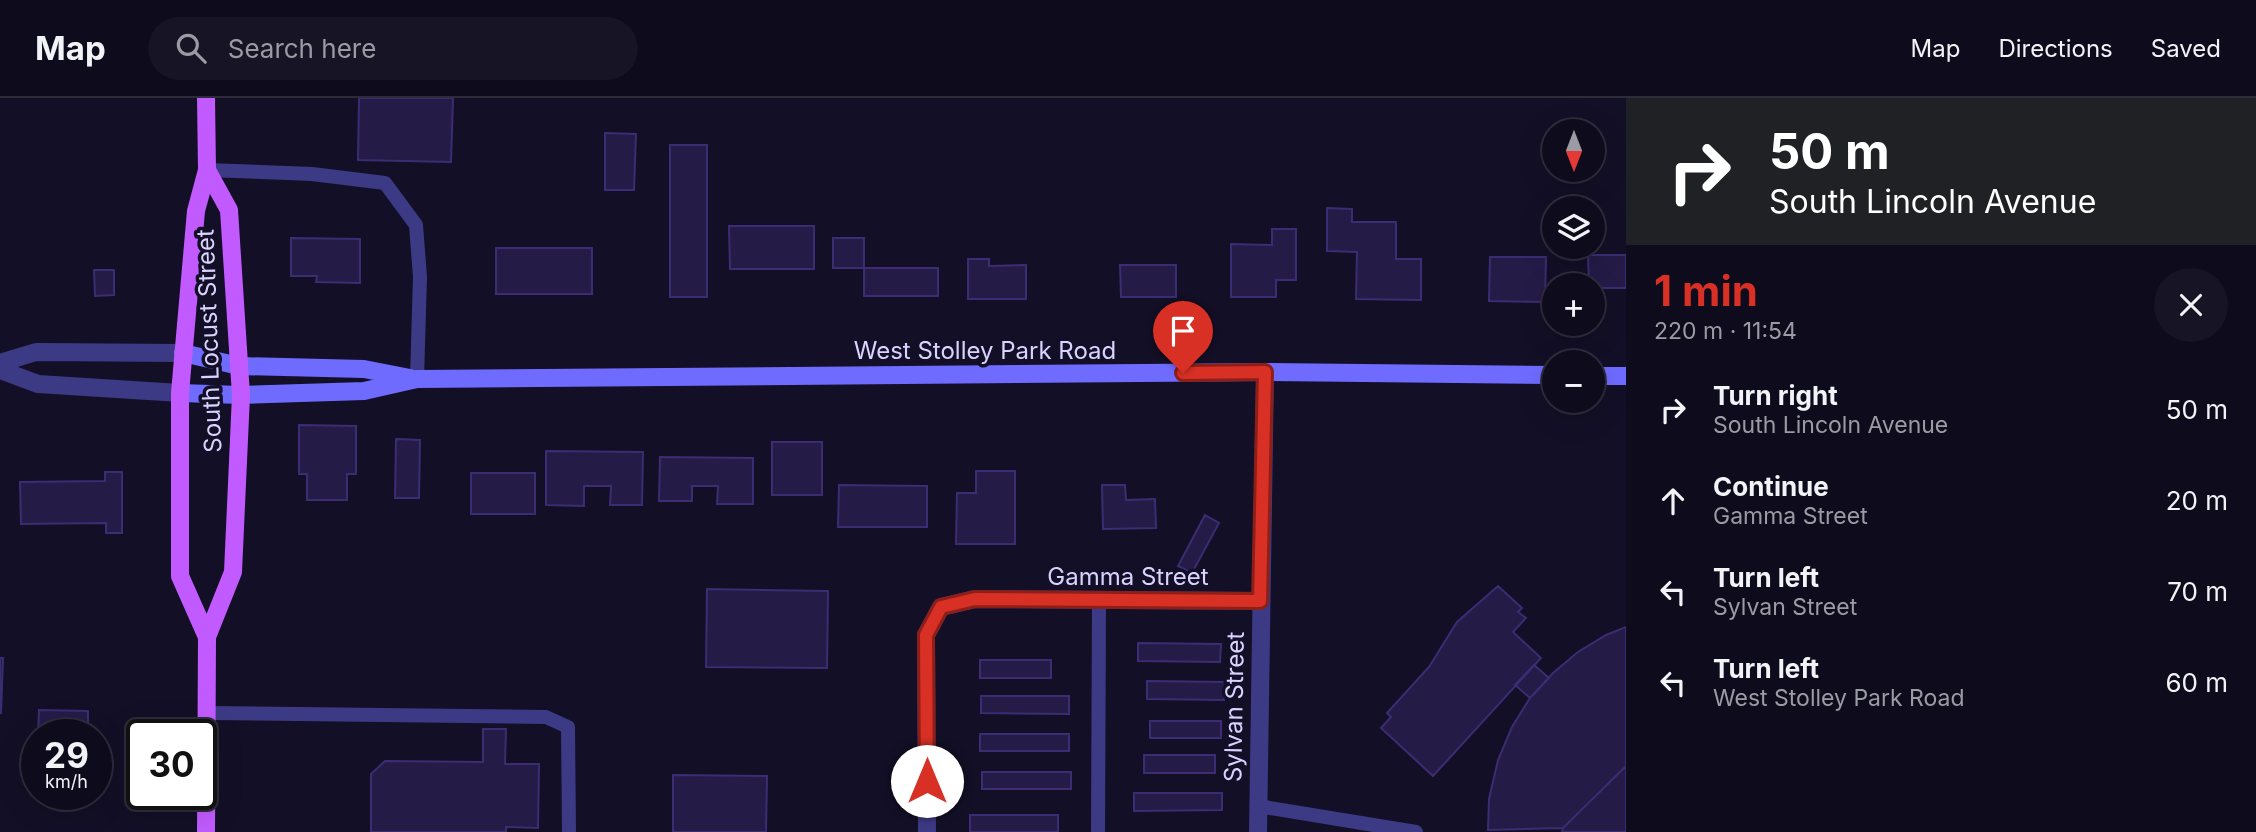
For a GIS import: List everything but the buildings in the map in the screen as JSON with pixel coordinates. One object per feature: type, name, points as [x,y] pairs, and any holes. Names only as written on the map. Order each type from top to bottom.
[{"type":"main road","name":"South Locust Street","points":[[206,98],[207,170],[196,211],[180,393],[180,576],[207,637]]},
{"type":"main road","name":"South Locust Street","points":[[206,832],[207,637],[233,572],[241,395],[229,211],[207,170]]},
{"type":"main road","name":"West Stolley Park Road","points":[[184,353],[239,366],[364,369],[417,379],[1265,372],[1542,375]]},
{"type":"main road","points":[[1605,376],[1626,376]]},
{"type":"main road","name":"West Stolley Park Road","points":[[180,393],[241,395],[364,391],[417,379]]},
{"type":"street","points":[[0,363],[36,352],[184,353]]},
{"type":"street","points":[[0,370],[38,384],[180,393]]},
{"type":"street","name":"Sylvan Street","points":[[1258,832],[1265,372]]},
{"type":"street","name":"Gamma Street","points":[[927,832],[926,635],[941,607],[975,599],[1260,601]]},
{"type":"lane","points":[[207,170],[312,174],[385,183],[416,225],[420,277],[417,379]]},
{"type":"lane","points":[[1098,832],[1099,600]]},
{"type":"lane","points":[[207,713],[546,718],[568,727],[569,832]]},
{"type":"lane","points":[[1258,806],[1416,832]]},
{"type":"route","points":[[927,781],[926,635],[941,607],[975,599],[1260,601],[1265,372],[1183,373]]}]
